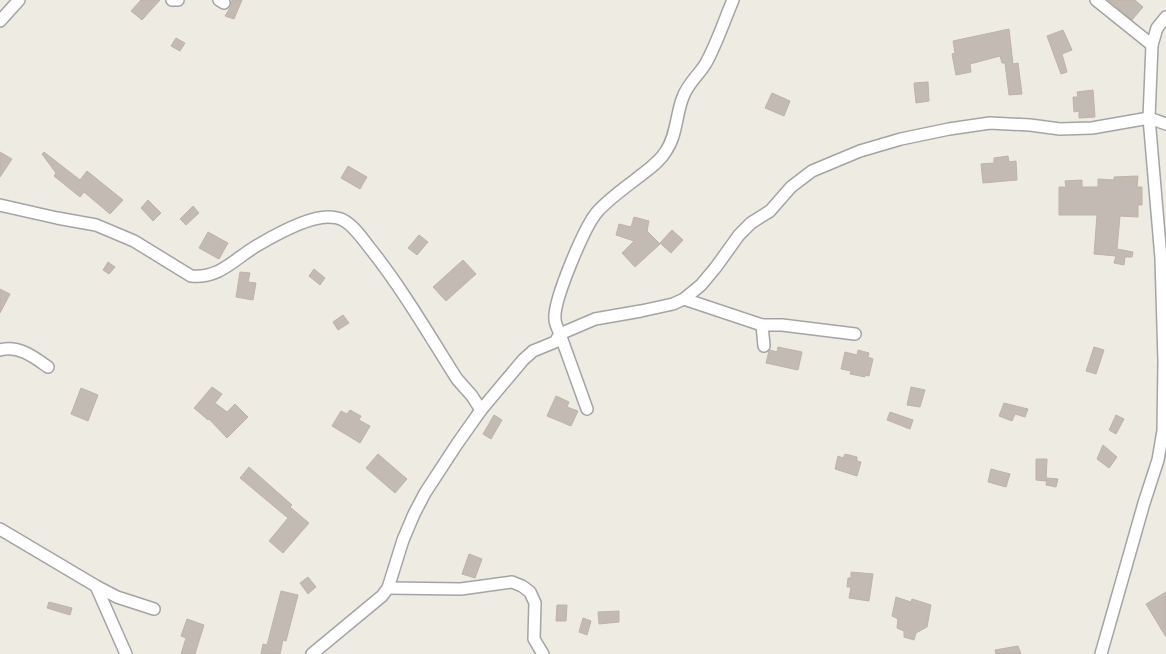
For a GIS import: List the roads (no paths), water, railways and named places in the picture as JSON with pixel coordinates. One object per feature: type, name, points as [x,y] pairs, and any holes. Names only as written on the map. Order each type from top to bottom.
[{"type":"street","points":[[0,20],[19,0]]},
{"type":"street","points":[[172,0],[178,0]]},
{"type":"street","points":[[587,409],[554,319],[559,298],[577,248],[597,212],[653,166],[667,150],[673,137],[683,95],[706,63],[718,39],[733,0]]},
{"type":"street","points":[[1096,0],[1152,45]]},
{"type":"street","points":[[1101,654],[1158,460],[1162,431],[1164,361],[1162,258],[1149,118],[1152,45],[1156,28],[1166,17]]},
{"type":"street","points":[[312,654],[382,596],[388,588],[403,540],[425,493],[481,410],[523,360],[533,351],[555,342],[560,334],[595,319],[641,311],[672,304],[684,299],[706,279],[739,235],[751,223],[770,211],[791,187],[812,170],[860,151],[901,138],[990,123],[1060,129],[1092,128],[1149,118],[1166,124]]},
{"type":"street","points":[[0,205],[96,225],[134,241],[191,276],[202,277],[213,274],[256,246],[303,224],[319,218],[342,219],[356,231],[381,262],[457,379],[481,410]]},
{"type":"street","points":[[684,299],[762,325],[782,325],[855,334]]},
{"type":"street","points":[[762,325],[764,346]]},
{"type":"street","points":[[0,350],[17,349],[48,367]]},
{"type":"street","points":[[0,528],[96,586],[117,597],[154,609]]},
{"type":"street","points":[[388,588],[461,588],[512,582],[522,586],[530,592],[535,604],[534,639],[543,654]]},
{"type":"street","points":[[96,586],[126,654]]}]
